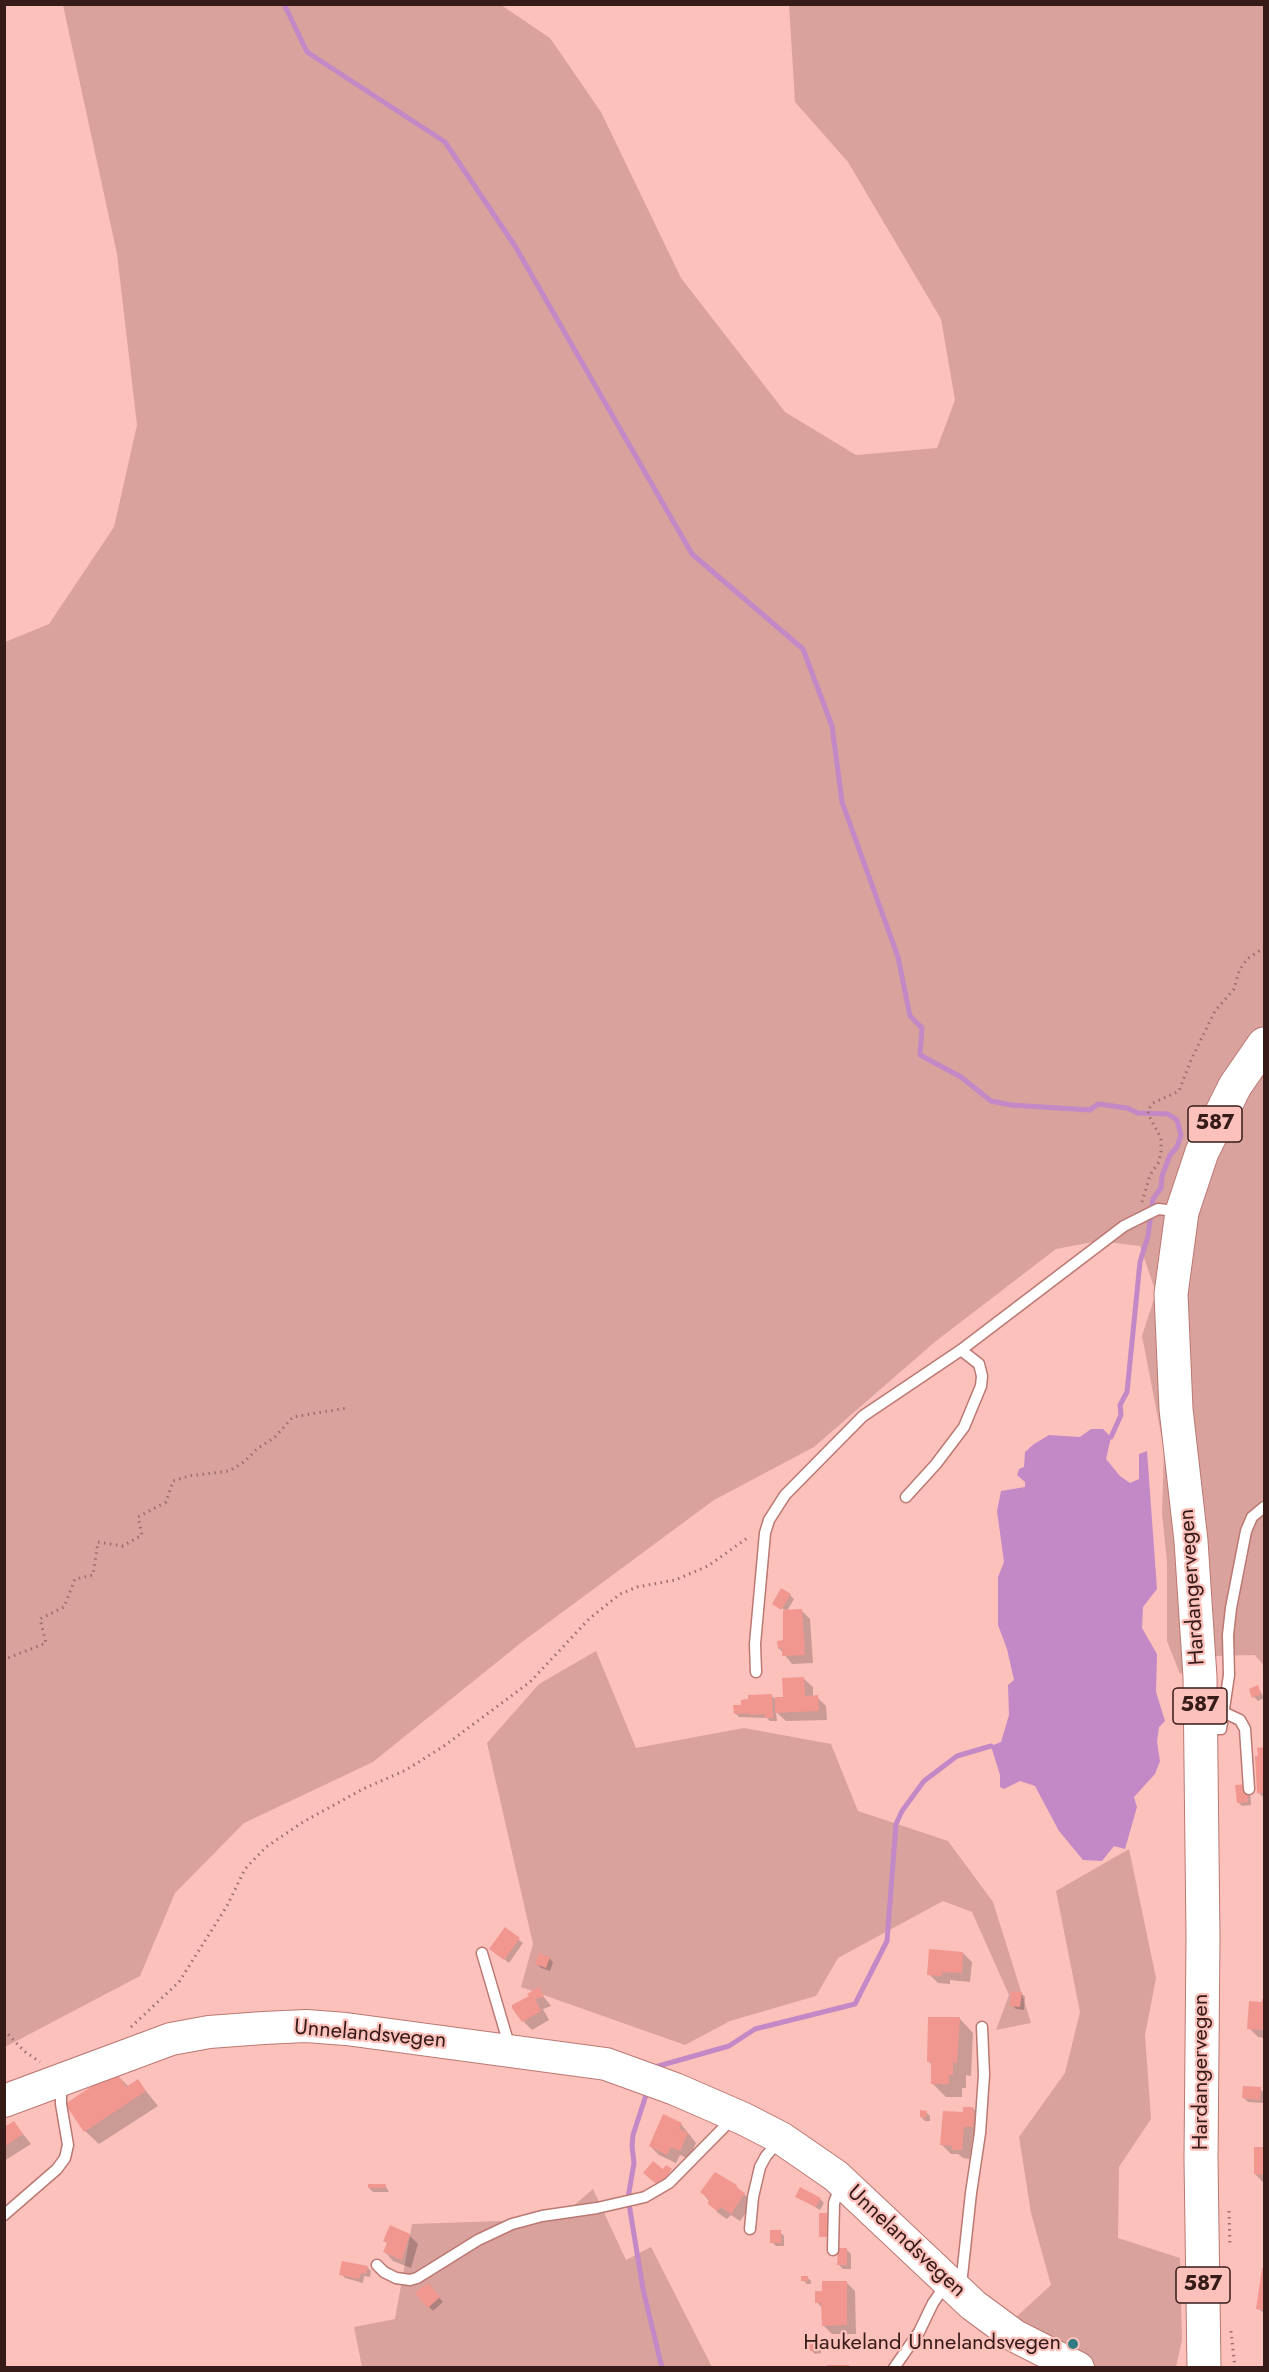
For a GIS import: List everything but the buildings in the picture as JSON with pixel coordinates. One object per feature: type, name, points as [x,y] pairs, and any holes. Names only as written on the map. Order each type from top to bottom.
[{"type":"main road","name":"Hardangervegen","points":[[1204,2367],[1213,1721],[1194,1578],[1176,1409],[1171,1324],[1174,1262],[1182,1212],[1202,1152],[1220,1114],[1235,1086],[1264,1044]]},
{"type":"main road","name":"Unnelandsvegen","points":[[4,2101],[51,2071],[171,2039],[209,2032],[263,2028],[306,2026],[346,2029],[606,2064],[646,2077],[735,2115],[781,2138],[842,2181],[973,2305],[1015,2336],[1078,2367]]},
{"type":"lane","points":[[756,1672],[755,1644],[765,1533],[769,1520],[785,1495],[863,1416],[961,1350],[1124,1226],[1158,1209],[1182,1212]]},
{"type":"lane","points":[[906,1497],[936,1464],[964,1427],[981,1386],[982,1376],[979,1364],[961,1350]]},
{"type":"lane","points":[[1249,1789],[1245,1729],[1240,1720],[1213,1721],[1229,1675],[1228,1635],[1246,1531],[1252,1517],[1264,1507]]},
{"type":"lane","points":[[482,1953],[511,2050]]},
{"type":"lane","points":[[894,2367],[919,2332],[940,2293],[960,2280],[964,2266],[970,2193],[980,2133],[984,2075],[982,2027]]},
{"type":"lane","points":[[4,2215],[57,2169],[65,2158],[68,2145],[61,2104],[51,2071]]},
{"type":"lane","points":[[376,2265],[396,2278],[410,2280],[417,2278],[478,2240],[512,2224],[542,2216],[632,2201],[652,2194],[669,2183],[735,2115]]},
{"type":"lane","points":[[750,2229],[753,2197],[760,2167],[781,2138]]},
{"type":"lane","points":[[833,2250],[834,2203],[842,2181]]},
{"type":"path","points":[[1146,1213],[1141,1204],[1150,1175],[1159,1162],[1161,1151],[1161,1138],[1148,1110],[1154,1103],[1179,1091],[1215,1011],[1234,989],[1239,971],[1247,959],[1264,948]]},
{"type":"path","points":[[4,1662],[8,1658],[46,1643],[40,1619],[64,1607],[75,1580],[93,1575],[98,1542],[123,1546],[142,1535],[138,1517],[166,1502],[173,1481],[189,1476],[229,1471],[274,1438],[293,1417],[347,1408]]},
{"type":"path","points":[[130,2028],[179,1982],[227,1906],[245,1869],[266,1847],[303,1822],[363,1789],[406,1770],[444,1746],[530,1682],[589,1619],[620,1594],[637,1587],[675,1580],[708,1566],[733,1550],[769,1520]]},
{"type":"path","points":[[4,2030],[24,2051],[51,2071]]},
{"type":"shaded area","points":[[63,5],[501,5],[550,38],[601,112],[681,278],[785,412],[856,455],[937,448],[955,400],[941,319],[848,162],[795,102],[789,5],[1264,5],[1264,1666],[1255,1655],[1213,1656],[1180,1674],[1167,1641],[1167,1562],[1162,1514],[1164,1449],[1142,1336],[1156,1293],[1140,1246],[1098,1241],[1056,1249],[936,1341],[814,1447],[714,1500],[522,1642],[373,1762],[244,1823],[175,1893],[140,1976],[5,2047],[5,642],[49,624],[114,527],[137,425],[117,254]]},
{"type":"shaded area","points":[[1091,1429],[1103,1429],[1111,1437],[1106,1459],[1120,1476],[1130,1483],[1139,1479],[1139,1454],[1147,1451],[1157,1589],[1143,1607],[1142,1628],[1157,1654],[1156,1692],[1165,1721],[1159,1727],[1157,1742],[1160,1761],[1155,1774],[1134,1797],[1137,1807],[1125,1849],[1114,1846],[1102,1861],[1083,1860],[1059,1831],[1035,1786],[1020,1781],[1004,1789],[1000,1787],[1000,1775],[991,1746],[1001,1742],[1009,1715],[1008,1685],[1014,1680],[1007,1649],[998,1625],[998,1577],[1004,1562],[997,1511],[1001,1491],[1025,1487],[1025,1482],[1017,1475],[1019,1469],[1024,1467],[1025,1452],[1034,1444],[1049,1435],[1080,1437]]},
{"type":"shaded area","points":[[596,1651],[636,1748],[744,1728],[831,1744],[858,1811],[948,1841],[993,1902],[1031,2023],[996,2030],[1009,1995],[972,1912],[943,1901],[838,1958],[816,1996],[730,2021],[685,2045],[521,1987],[533,1944],[487,1743],[539,1684]]},
{"type":"shaded area","points":[[1129,1849],[1156,1978],[1145,2035],[1151,2119],[1119,2167],[1118,2238],[1180,2258],[1182,2340],[1176,2367],[1045,2367],[1003,2329],[1051,2285],[1031,2213],[1019,2137],[1065,2073],[1080,2012],[1056,1891]]},
{"type":"shaded area","points":[[593,2189],[626,2260],[651,2247],[712,2367],[362,2367],[354,2327],[395,2319],[412,2224],[558,2219]]},
{"type":"waterway","points":[[284,4],[307,52],[445,142],[515,246],[692,554],[803,649],[832,726],[842,802],[898,957],[910,1016],[922,1028],[920,1055],[961,1077],[991,1101],[1011,1105],[1090,1110],[1098,1104],[1127,1108],[1138,1113],[1168,1114],[1177,1120],[1181,1135],[1162,1176],[1161,1188],[1153,1199],[1148,1236],[1140,1262],[1127,1392],[1120,1405],[1121,1415],[1111,1437]]},
{"type":"waterway","points":[[655,2067],[729,2046],[755,2029],[855,2004],[887,1941],[896,1824],[902,1811],[924,1781],[957,1756],[991,1746]]},
{"type":"waterway","points":[[648,2089],[633,2135],[634,2163],[628,2198],[643,2289],[662,2368]]},
{"type":"place","name":"Haukeland Unnelandsvegen","points":[[1073,2344]]}]
